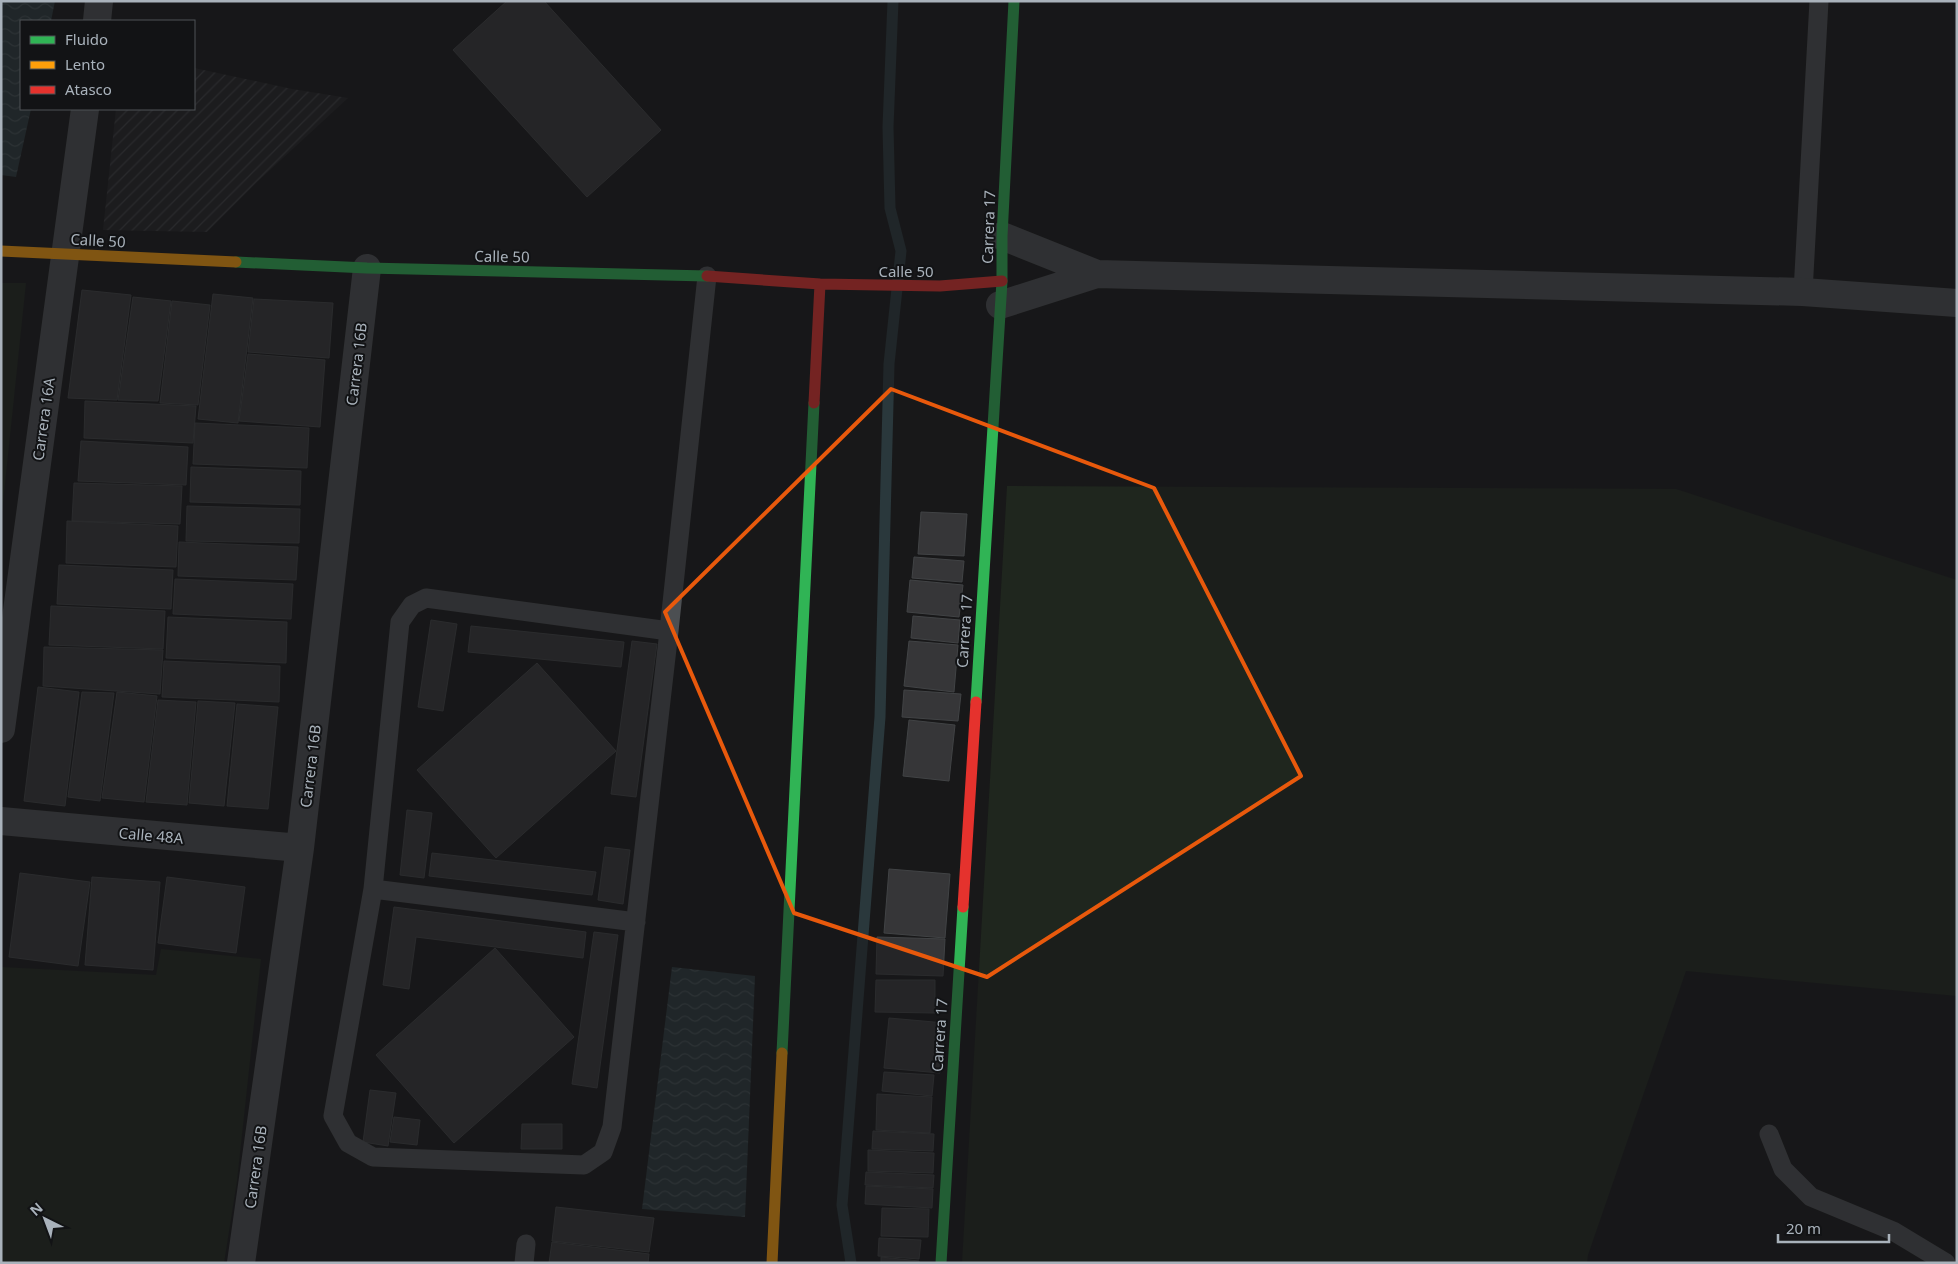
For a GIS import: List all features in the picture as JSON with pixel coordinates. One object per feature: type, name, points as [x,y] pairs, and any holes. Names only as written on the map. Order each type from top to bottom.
[{"type":"street","points":[[97,20],[99,1]]},
{"type":"street","name":"Carrera 17","points":[[941,1263],[1001,293],[1002,236],[1014,1]]},
{"type":"street","name":"Carrera 16A","points":[[1,729],[85,110]]},
{"type":"street","points":[[1002,236],[1097,274]]},
{"type":"street","name":"Calle 50","points":[[1,251],[367,268],[707,276],[820,284],[940,286],[1001,293]]},
{"type":"street","name":"Carrera 16B","points":[[241,1263],[300,848],[367,268]]},
{"type":"street","points":[[1001,293],[1097,274],[1803,292],[1957,303]]},
{"type":"street","points":[[772,1263],[820,284]]},
{"type":"street","name":"Calle 48A","points":[[1,821],[300,848]]},
{"type":"lane","points":[[1803,292],[1819,1]]},
{"type":"lane","points":[[669,631],[426,598],[412,605],[400,622],[373,889],[333,1116],[348,1143],[373,1157],[584,1164],[603,1152],[612,1127],[669,631],[707,276]]},
{"type":"lane","points":[[373,889],[636,922]]},
{"type":"lane","points":[[1769,1134],[1783,1169],[1811,1197],[1893,1231],[1946,1263]]},
{"type":"lane","points":[[524,1263],[526,1244]]},
{"type":"highlighted area","points":[[891,389],[1154,488],[1301,776],[987,977],[794,913],[665,612]]},
{"type":"shaded area","points":[[195,68],[292,89],[348,98],[258,181],[207,232],[103,230],[116,110],[195,110]]},
{"type":"shaded area","points":[[1,283],[26,283],[1,522]]},
{"type":"shaded area","points":[[1007,486],[1676,489],[1957,580],[1957,996],[1686,971],[1588,1255],[1587,1263],[962,1263]]},
{"type":"shaded area","points":[[161,949],[261,959],[237,1181],[224,1263],[1,1263],[1,967],[156,975]]},
{"type":"water","points":[[1,1],[55,1],[51,20],[20,20],[20,110],[31,110],[16,177],[1,175]]},
{"type":"water","points":[[672,967],[755,976],[745,1217],[642,1209]]},
{"type":"building","points":[[507,1],[544,1],[661,130],[587,197],[453,50]]},
{"type":"building","points":[[82,290],[131,295],[117,400],[68,398]]},
{"type":"building","points":[[213,294],[253,298],[238,423],[198,419]]},
{"type":"building","points":[[133,297],[171,301],[158,401],[118,400]]},
{"type":"building","points":[[254,299],[333,303],[329,358],[248,352]]},
{"type":"building","points":[[172,301],[210,305],[198,405],[160,403]]},
{"type":"building","points":[[248,354],[325,360],[320,427],[239,421]]},
{"type":"building","points":[[85,401],[196,406],[193,443],[84,438]]},
{"type":"building","points":[[195,423],[309,428],[307,468],[193,464]]},
{"type":"building","points":[[81,441],[188,447],[186,485],[78,481]]},
{"type":"building","points":[[191,467],[301,471],[300,505],[190,502]]},
{"type":"building","points":[[74,483],[182,486],[180,524],[72,521]]},
{"type":"building","points":[[187,506],[300,509],[299,543],[186,541]]},
{"type":"building","points":[[921,512],[967,514],[964,556],[918,554]]},
{"type":"building","points":[[67,521],[178,526],[176,567],[66,563]]},
{"type":"building","points":[[179,542],[298,547],[296,580],[178,576]]},
{"type":"building","points":[[914,557],[964,561],[962,582],[912,578]]},
{"type":"building","points":[[59,565],[173,570],[171,609],[57,604]]},
{"type":"building","points":[[175,579],[293,584],[291,619],[173,614]]},
{"type":"building","points":[[910,580],[963,585],[959,617],[907,612]]},
{"type":"building","points":[[51,606],[165,611],[163,649],[49,645]]},
{"type":"building","points":[[913,616],[960,620],[958,643],[911,638]]},
{"type":"building","points":[[168,617],[287,622],[286,663],[166,658]]},
{"type":"building","points":[[431,620],[457,624],[443,711],[418,707]]},
{"type":"building","points":[[471,626],[624,642],[621,667],[468,652]]},
{"type":"building","points":[[632,641],[657,644],[636,797],[611,794]]},
{"type":"building","points":[[909,641],[958,645],[954,692],[904,686]]},
{"type":"building","points":[[44,647],[163,650],[160,694],[43,686]]},
{"type":"building","points":[[164,661],[280,666],[279,702],[162,697]]},
{"type":"building","points":[[537,663],[616,751],[496,858],[417,770]]},
{"type":"building","points":[[38,687],[79,692],[65,806],[24,801]]},
{"type":"building","points":[[904,690],[961,694],[958,721],[902,717]]},
{"type":"building","points":[[82,692],[114,693],[100,801],[68,797]]},
{"type":"building","points":[[117,692],[157,696],[144,802],[102,798]]},
{"type":"building","points":[[158,700],[196,702],[187,805],[146,802]]},
{"type":"building","points":[[198,701],[235,703],[224,806],[189,803]]},
{"type":"building","points":[[237,704],[278,707],[268,809],[227,806]]},
{"type":"building","points":[[909,720],[955,725],[949,781],[903,776]]},
{"type":"building","points":[[407,810],[432,813],[424,878],[400,875]]},
{"type":"building","points":[[605,847],[630,850],[623,904],[598,900]]},
{"type":"building","points":[[432,853],[596,872],[592,895],[429,876]]},
{"type":"building","points":[[889,869],[950,874],[945,938],[884,933]]},
{"type":"building","points":[[20,873],[90,882],[78,966],[9,957]]},
{"type":"building","points":[[92,877],[160,882],[153,970],[85,965]]},
{"type":"building","points":[[167,877],[245,887],[236,953],[158,943]]},
{"type":"building","points":[[394,907],[586,932],[583,958],[416,937],[409,989],[383,985]]},
{"type":"building","points":[[594,932],[618,935],[597,1088],[572,1084]]},
{"type":"building","points":[[877,937],[945,939],[943,976],[876,974]]},
{"type":"building","points":[[495,948],[574,1037],[454,1143],[376,1055]]},
{"type":"building","points":[[876,980],[935,980],[935,1013],[875,1012]]},
{"type":"building","points":[[889,1018],[945,1023],[940,1073],[884,1068]]},
{"type":"building","points":[[884,1072],[934,1075],[932,1096],[882,1091]]},
{"type":"building","points":[[370,1090],[396,1093],[388,1146],[363,1142]]},
{"type":"building","points":[[877,1094],[932,1097],[930,1133],[876,1130]]},
{"type":"building","points":[[394,1117],[420,1120],[417,1145],[390,1142]]},
{"type":"building","points":[[522,1124],[562,1124],[562,1149],[521,1149]]},
{"type":"building","points":[[873,1131],[934,1134],[933,1151],[872,1149]]},
{"type":"building","points":[[868,1150],[934,1153],[933,1173],[868,1171]]},
{"type":"building","points":[[866,1172],[934,1175],[933,1188],[865,1185]]},
{"type":"building","points":[[866,1186],[933,1189],[932,1208],[865,1204]]},
{"type":"building","points":[[556,1207],[654,1218],[649,1252],[552,1241]]},
{"type":"building","points":[[882,1208],[929,1209],[928,1237],[881,1236]]},
{"type":"building","points":[[879,1238],[921,1240],[919,1259],[878,1256]]},
{"type":"building","points":[[552,1242],[649,1254],[648,1263],[549,1263]]},
{"type":"building","points":[[881,1257],[919,1261],[919,1263],[881,1263]]},
{"type":"waterway","points":[[851,1263],[842,1205],[880,717],[889,364],[901,251],[890,208],[888,127],[893,1]]},
{"type":"traffic: fast","points":[[976,702],[1002,281],[1002,236],[1014,1]]},
{"type":"traffic: fast","points":[[236,262],[367,268],[707,276]]},
{"type":"traffic: fast","points":[[782,1053],[814,403]]},
{"type":"traffic: fast","points":[[941,1263],[963,907]]},
{"type":"traffic: slow","points":[[1,251],[236,262]]},
{"type":"traffic: slow","points":[[772,1263],[782,1053]]},
{"type":"traffic: jam","points":[[707,276],[820,284],[940,286],[1002,281]]},
{"type":"traffic: jam","points":[[814,403],[820,284]]},
{"type":"traffic: jam","points":[[963,907],[976,702]]}]
